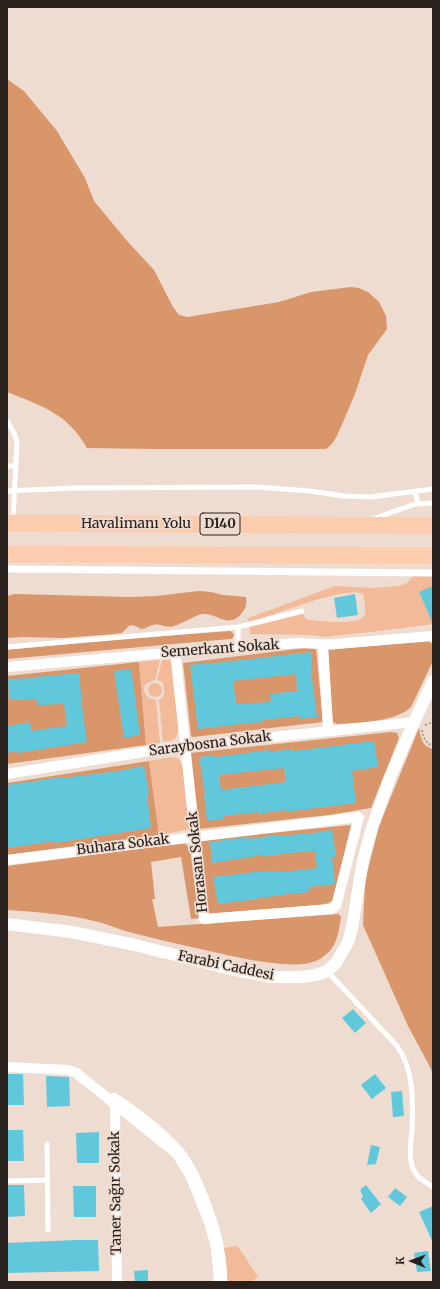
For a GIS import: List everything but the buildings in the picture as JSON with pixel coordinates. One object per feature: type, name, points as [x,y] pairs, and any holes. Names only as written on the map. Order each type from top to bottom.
[{"type":"highway","name":"Havalimanı Yolu","points":[[10,523],[433,526]]},
{"type":"highway","name":"D140","points":[[7,554],[433,556]]},
{"type":"street","points":[[7,569],[433,573]]},
{"type":"street","name":"Semerkant Sokak","points":[[7,667],[175,652],[308,643],[323,645],[433,636]]},
{"type":"street","points":[[323,645],[328,730]]},
{"type":"street","name":"Horasan Sokak","points":[[175,652],[204,919],[331,909],[336,906],[359,817]]},
{"type":"street","points":[[327,971],[336,963],[348,942],[352,928],[358,885],[366,847],[389,780],[433,681]]},
{"type":"street","name":"Saraybosna Sokak","points":[[7,774],[185,746],[414,722]]},
{"type":"street","name":"Buhara Sokak","points":[[7,860],[359,817]]},
{"type":"street","name":"Farabi Caddesi","points":[[7,924],[72,932],[272,977],[301,977],[316,975],[327,971]]},
{"type":"street","points":[[7,1067],[70,1071],[82,1077],[176,1153],[190,1175],[210,1225],[216,1248],[220,1282]]},
{"type":"street","points":[[107,1098],[114,1096],[144,1118],[176,1146],[189,1162],[205,1198],[217,1231],[223,1260],[224,1282]]},
{"type":"street","name":"Taner Sağır Sokak","points":[[115,1104],[117,1282]]},
{"type":"lane","points":[[7,421],[12,428],[17,442],[10,523]]},
{"type":"lane","points":[[7,466],[15,466]]},
{"type":"lane","points":[[7,491],[73,488],[257,487],[357,497],[382,496],[433,489]]},
{"type":"lane","points":[[415,492],[418,503]]},
{"type":"lane","points":[[356,525],[418,503],[433,503]]},
{"type":"lane","points":[[7,647],[238,628],[302,611]]},
{"type":"lane","points":[[238,628],[238,648]]},
{"type":"lane","points":[[327,971],[403,1054],[409,1072],[412,1094],[411,1162],[417,1175],[433,1187]]},
{"type":"lane","points":[[47,1144],[48,1230]]},
{"type":"lane","points":[[7,1180],[48,1180]]},
{"type":"path","points":[[433,722],[421,726],[425,740],[428,744],[433,746]]},
{"type":"shaded area","points":[[7,79],[24,91],[57,131],[85,178],[94,201],[128,242],[154,270],[173,307],[179,315],[187,317],[279,302],[311,292],[351,287],[359,288],[368,292],[379,302],[386,316],[387,329],[368,355],[355,394],[337,436],[331,445],[326,449],[87,448],[71,426],[53,412],[7,392]]},
{"type":"shaded area","points":[[413,576],[433,576],[433,624],[326,637],[310,635],[250,634],[250,627],[303,614],[306,619],[327,622],[346,622],[360,619],[364,616],[365,611],[363,594],[354,592],[325,597],[308,602],[249,623],[248,618],[335,586],[373,588],[399,586],[407,583]]},
{"type":"shaded area","points":[[199,591],[246,597],[245,608],[241,614],[232,620],[203,614],[171,627],[156,625],[140,629],[136,626],[130,625],[122,633],[114,634],[62,638],[7,638],[7,596],[15,594],[130,597],[156,596]]},
{"type":"shaded area","points":[[230,631],[234,635],[232,639],[7,659],[7,650],[86,642]]},
{"type":"shaded area","points":[[429,641],[433,645],[433,661],[411,707],[396,716],[376,721],[337,724],[333,722],[328,650]]},
{"type":"shaded area","points":[[312,647],[316,648],[323,722],[193,737],[191,736],[183,663]]},
{"type":"shaded area","points":[[160,660],[155,680],[145,684],[144,691],[148,698],[156,700],[160,743],[146,745],[139,662]]},
{"type":"shaded area","points":[[162,660],[170,660],[172,662],[179,727],[178,733],[174,740],[163,742],[159,700],[164,695],[164,687],[162,682],[157,680]]},
{"type":"shaded area","points":[[139,662],[146,745],[7,764],[7,676]]},
{"type":"shaded area","points":[[152,683],[158,683],[162,687],[162,693],[158,697],[152,697],[148,693],[148,687]]},
{"type":"shaded area","points":[[419,728],[424,744],[433,749],[433,1076],[431,1069],[408,1026],[363,925],[365,881],[379,826]]},
{"type":"shaded area","points":[[391,732],[397,733],[399,738],[371,808],[329,815],[199,829],[190,753]]},
{"type":"shaded area","points":[[171,757],[178,758],[183,767],[189,829],[159,835],[149,761]]},
{"type":"shaded area","points":[[149,761],[159,835],[7,855],[7,783]]},
{"type":"shaded area","points":[[351,825],[333,900],[329,903],[208,914],[201,840]]},
{"type":"shaded area","points":[[185,843],[190,849],[199,918],[191,919],[181,857],[151,862],[155,899],[152,899],[158,927],[339,914],[341,917],[339,930],[333,947],[318,960],[307,963],[293,964],[258,961],[129,932],[103,923],[51,914],[7,910],[7,866]]},
{"type":"shaded area","points":[[236,1246],[239,1248],[258,1277],[253,1281],[226,1282],[223,1248]]}]
